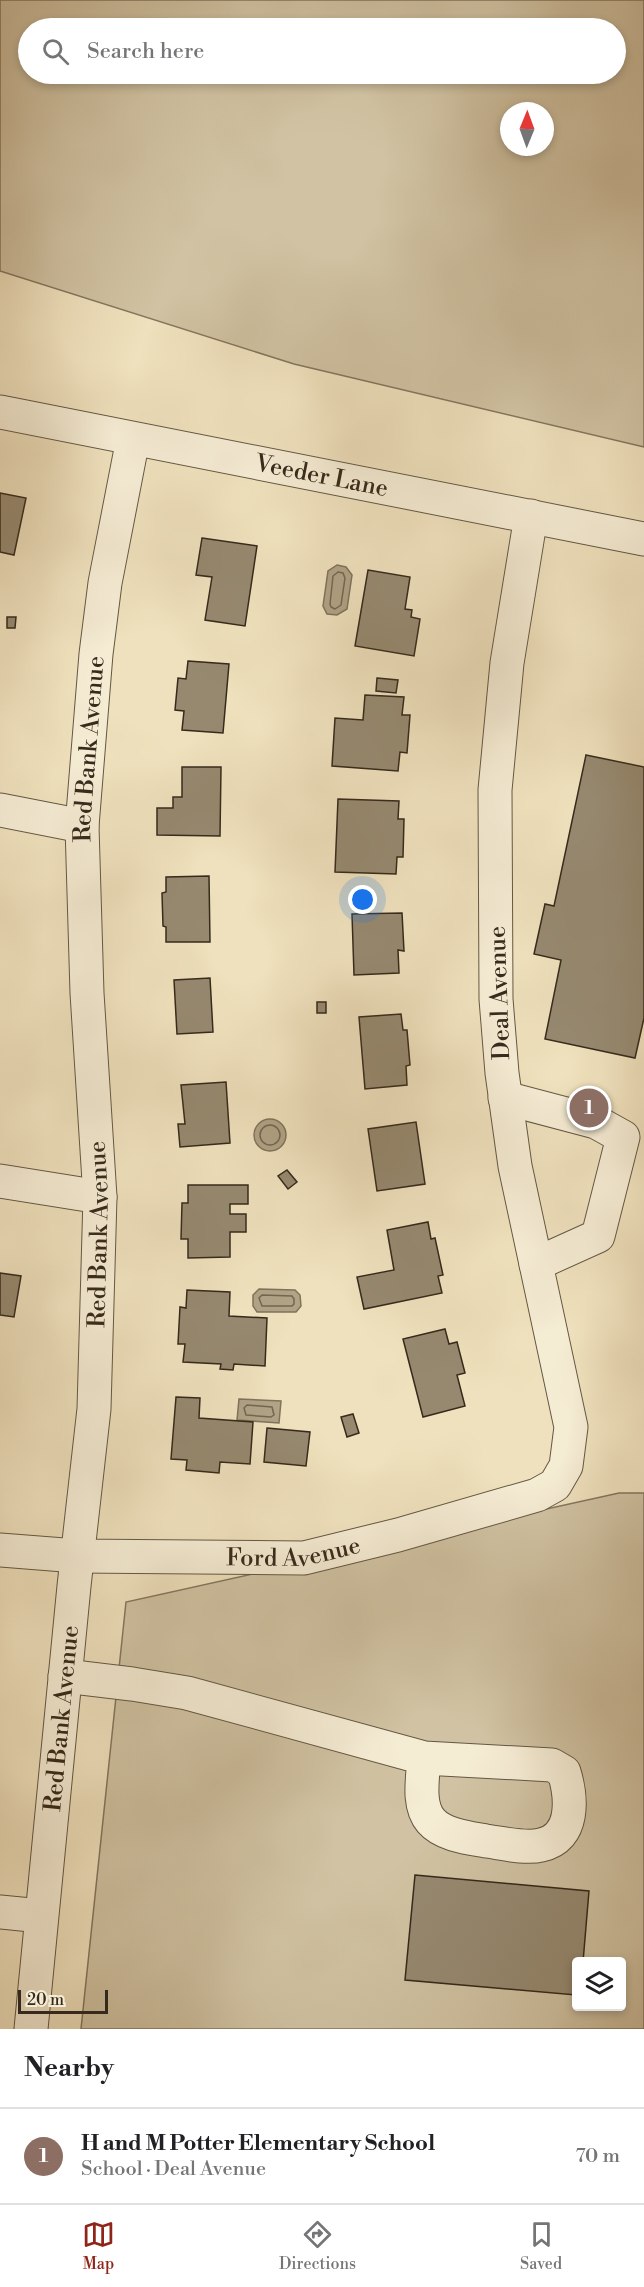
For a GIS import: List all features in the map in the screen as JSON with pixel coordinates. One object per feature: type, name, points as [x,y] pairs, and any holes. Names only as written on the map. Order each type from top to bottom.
[{"type":"street","name":"Veeder Lane","points":[[0,412],[644,539]]},
{"type":"street","name":"Red Bank Avenue","points":[[31,2029],[77,1556],[94,1410],[100,1197],[87,993],[82,826],[96,654],[105,583],[133,439]]},
{"type":"street","name":"Deal Avenue","points":[[531,516],[507,663],[495,790],[496,999],[515,1166],[571,1427],[566,1466]]},
{"type":"street","points":[[0,810],[82,826]]},
{"type":"street","points":[[506,1098],[596,1122],[623,1137],[598,1236],[536,1264]]},
{"type":"street","points":[[0,1182],[100,1197]]},
{"type":"street","name":"Ford Avenue","points":[[0,1550],[77,1556],[304,1558],[398,1536],[537,1495],[555,1485],[566,1466]]},
{"type":"street","points":[[65,1676],[187,1693],[424,1758]]},
{"type":"street","points":[[0,1912],[41,1916]]},
{"type":"shaded area","points":[[0,0],[644,0],[644,447],[294,364],[0,271]]},
{"type":"shaded area","points":[[619,1493],[644,1493],[644,2029],[81,2029],[126,1602]]},
{"type":"water","points":[[337,565],[346,567],[352,575],[347,609],[337,615],[327,614],[323,606],[328,571]]},
{"type":"water","points":[[270,1119],[281,1124],[286,1135],[281,1146],[270,1151],[259,1146],[254,1135],[259,1124]]},
{"type":"water","points":[[259,1289],[295,1290],[300,1295],[301,1306],[296,1312],[257,1312],[253,1306],[253,1295]]},
{"type":"water","points":[[239,1399],[281,1401],[279,1423],[237,1420]]},
{"type":"building","points":[[0,493],[26,498],[14,555],[0,552]]},
{"type":"building","points":[[202,538],[257,546],[245,626],[205,620],[212,577],[196,575]]},
{"type":"building","points":[[368,570],[410,577],[405,609],[412,610],[411,617],[420,619],[414,656],[355,646]]},
{"type":"building","points":[[7,617],[16,617],[15,628],[7,628]]},
{"type":"building","points":[[188,661],[229,664],[223,733],[182,730],[184,711],[175,710],[178,678],[186,679]]},
{"type":"building","points":[[377,678],[398,680],[396,693],[376,691]]},
{"type":"building","points":[[365,695],[404,697],[402,715],[410,715],[407,753],[400,752],[398,771],[332,766],[335,718],[363,720]]},
{"type":"building","points":[[586,755],[644,767],[644,1018],[635,1058],[545,1039],[561,960],[534,954],[545,904],[554,906]]},
{"type":"building","points":[[182,767],[221,767],[220,836],[157,835],[157,808],[173,808],[173,797],[182,797]]},
{"type":"building","points":[[338,799],[399,801],[398,819],[404,819],[403,857],[397,857],[396,874],[335,872]]},
{"type":"building","points":[[209,876],[210,942],[166,942],[162,893],[166,892],[166,877]]},
{"type":"building","points":[[402,913],[404,951],[398,950],[399,973],[354,975],[352,914]]},
{"type":"building","points":[[210,978],[213,1032],[177,1034],[174,980]]},
{"type":"building","points":[[317,1002],[326,1002],[326,1013],[317,1013]]},
{"type":"building","points":[[401,1014],[403,1030],[407,1030],[410,1065],[406,1066],[407,1085],[365,1089],[359,1017]]},
{"type":"building","points":[[226,1082],[230,1143],[180,1147],[178,1124],[185,1124],[181,1085]]},
{"type":"building","points":[[416,1122],[425,1184],[377,1191],[368,1129]]},
{"type":"building","points":[[287,1170],[297,1182],[288,1189],[278,1176]]},
{"type":"building","points":[[188,1185],[248,1185],[248,1204],[230,1204],[230,1214],[246,1214],[246,1232],[230,1232],[230,1257],[188,1258],[188,1239],[181,1239],[182,1203],[188,1203]]},
{"type":"building","points":[[428,1222],[431,1239],[435,1238],[443,1275],[438,1276],[442,1293],[364,1309],[357,1277],[394,1270],[387,1230]]},
{"type":"building","points":[[0,1273],[21,1276],[14,1317],[0,1315]]},
{"type":"building","points":[[187,1290],[230,1292],[229,1316],[267,1318],[265,1366],[234,1364],[233,1370],[220,1369],[221,1364],[183,1362],[185,1344],[178,1344],[180,1307],[186,1308]]},
{"type":"building","points":[[445,1329],[449,1344],[457,1342],[465,1373],[457,1375],[465,1406],[423,1417],[403,1339]]},
{"type":"building","points":[[176,1397],[200,1398],[199,1418],[253,1422],[250,1464],[220,1462],[219,1473],[186,1470],[187,1460],[171,1459]]},
{"type":"building","points":[[353,1414],[359,1433],[347,1437],[341,1417]]},
{"type":"building","points":[[267,1428],[310,1432],[306,1466],[264,1462]]},
{"type":"building","points":[[415,1875],[589,1891],[583,1957],[572,1957],[572,1995],[405,1980]]},
{"type":"place","name":"H and M Potter Elementary School","points":[[589,1108]]}]
